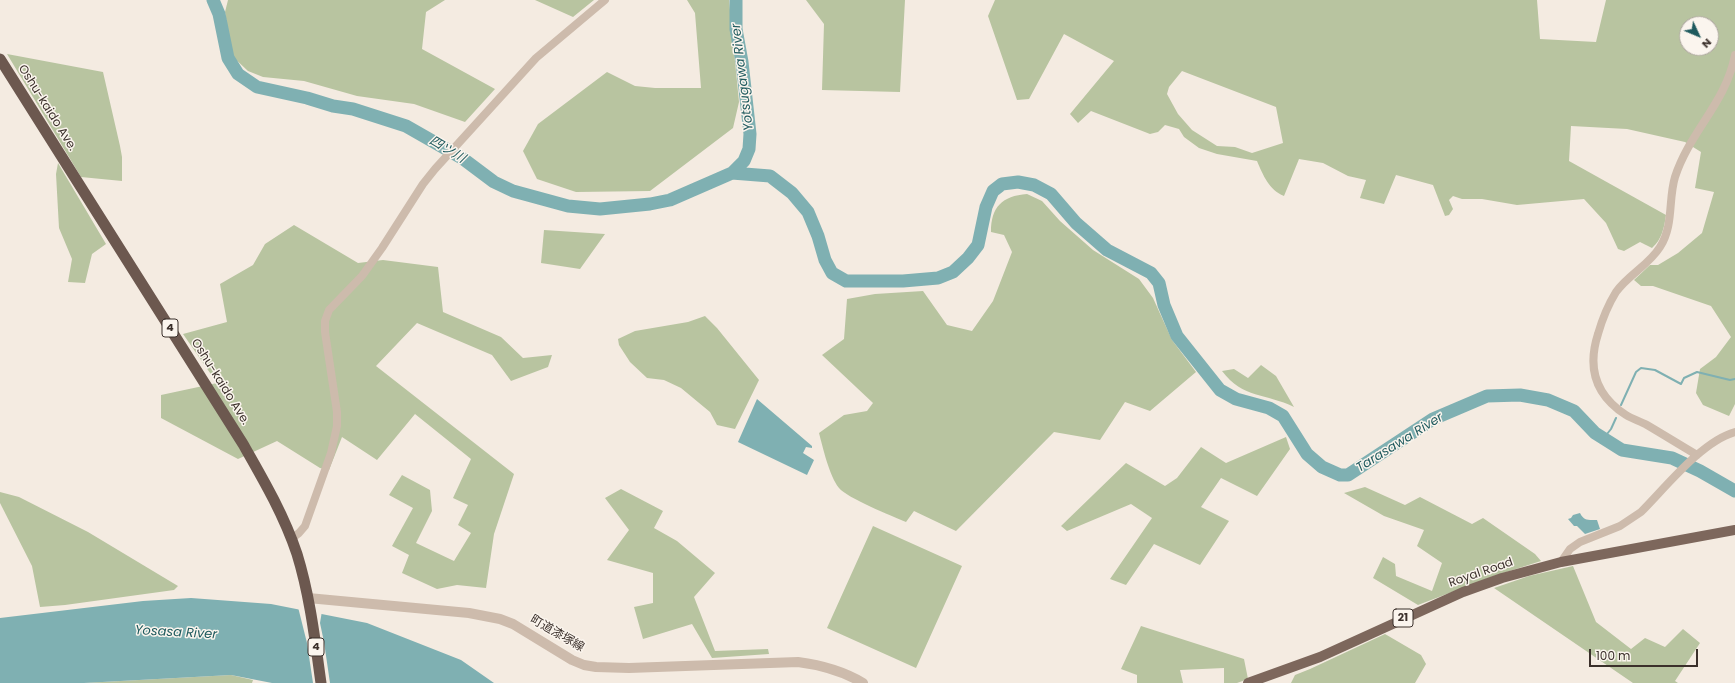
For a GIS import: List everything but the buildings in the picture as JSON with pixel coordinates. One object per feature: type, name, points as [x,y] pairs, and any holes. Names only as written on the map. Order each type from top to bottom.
[{"type":"highway","name":"Oshu-kaido Ave.","points":[[0,59],[243,444],[273,500],[291,539],[304,580],[311,611],[321,683]]},
{"type":"main road","name":"Royal Road","points":[[1248,683],[1320,657],[1463,592],[1502,578],[1560,562],[1735,530]]},
{"type":"street","points":[[291,539],[299,534],[305,526],[331,454],[337,426],[337,412],[325,321],[329,310],[362,276],[423,184],[465,134],[536,58],[605,0]]},
{"type":"street","points":[[1696,456],[1645,424],[1627,416],[1616,408],[1606,398],[1599,387],[1594,374],[1592,360],[1599,329],[1608,306],[1617,291],[1653,257],[1666,238],[1669,227],[1675,177],[1684,155],[1725,88],[1732,71],[1735,55]]},
{"type":"street","points":[[1560,562],[1570,549],[1580,542],[1620,526],[1634,518],[1710,443],[1726,434],[1735,432]]},
{"type":"street","name":"町道漆塚線","points":[[308,598],[493,617],[513,624],[572,660],[596,667],[629,668],[798,662],[816,664],[852,677],[863,683]]},
{"type":"green space","points":[[228,0],[445,0],[426,12],[422,49],[495,89],[465,122],[414,104],[357,96],[304,81],[263,77],[248,71],[232,56],[225,12]]},
{"type":"green space","points":[[535,0],[594,0],[573,17]]},
{"type":"green space","points":[[687,0],[729,0],[739,102],[733,128],[650,191],[576,192],[537,179],[523,151],[538,124],[607,72],[635,86],[655,88],[701,88],[695,13]]},
{"type":"green space","points":[[806,0],[905,0],[900,92],[822,90],[824,24]]},
{"type":"green space","points":[[995,0],[1537,0],[1540,39],[1596,42],[1606,0],[1735,0],[1735,404],[1729,416],[1703,405],[1696,393],[1700,369],[1716,357],[1731,337],[1711,306],[1653,286],[1641,286],[1634,280],[1650,265],[1658,265],[1678,253],[1702,233],[1714,192],[1695,188],[1701,152],[1685,142],[1627,129],[1571,126],[1569,161],[1666,215],[1660,237],[1652,248],[1640,242],[1624,251],[1618,249],[1606,223],[1584,199],[1517,205],[1482,199],[1462,199],[1453,196],[1449,200],[1453,209],[1449,215],[1445,216],[1433,185],[1396,175],[1384,204],[1360,198],[1366,180],[1348,176],[1323,163],[1299,159],[1284,196],[1270,186],[1257,161],[1217,154],[1199,148],[1184,137],[1179,129],[1165,125],[1158,132],[1150,134],[1091,111],[1078,123],[1070,114],[1114,61],[1064,34],[1029,99],[1017,100],[988,16]],"holes":[[[1182,71],[1276,107],[1283,143],[1252,153],[1235,147],[1217,146],[1192,130],[1178,114],[1167,94],[1169,87]]]},
{"type":"green space","points":[[7,54],[103,72],[122,157],[122,181],[81,177]]},
{"type":"green space","points":[[58,163],[106,244],[92,254],[85,283],[68,282],[72,259],[59,228],[56,174]]},
{"type":"green space","points":[[1027,194],[1042,201],[1060,221],[1093,250],[1139,279],[1153,298],[1172,340],[1196,372],[1150,411],[1125,402],[1100,440],[1054,432],[956,531],[914,511],[906,522],[851,497],[835,483],[819,433],[844,415],[867,411],[873,403],[822,355],[844,339],[847,299],[875,294],[923,291],[947,325],[972,331],[993,301],[1012,252],[1004,235],[991,232],[993,216],[1000,204],[1005,200],[1018,195]]},
{"type":"green space","points":[[294,225],[358,263],[383,260],[438,267],[443,312],[501,337],[523,358],[552,355],[548,367],[511,381],[492,355],[417,323],[376,366],[514,474],[494,534],[486,588],[457,585],[437,589],[402,573],[409,555],[392,546],[413,508],[389,495],[402,475],[430,490],[432,511],[416,543],[454,561],[471,533],[458,525],[468,505],[453,498],[471,459],[415,414],[377,460],[342,437],[329,470],[320,468],[277,441],[238,459],[161,418],[161,395],[217,383],[183,334],[227,322],[220,284],[253,265],[265,244]]},
{"type":"green space","points":[[544,230],[605,234],[580,269],[541,263]]},
{"type":"green space","points":[[705,316],[717,328],[759,380],[735,429],[717,425],[710,412],[681,388],[664,380],[647,378],[630,362],[619,345],[618,339],[635,331],[688,322]]},
{"type":"green space","points":[[1261,365],[1276,376],[1294,407],[1247,391],[1230,380],[1222,371],[1234,369],[1248,378]]},
{"type":"green space","points":[[1286,437],[1290,449],[1257,496],[1221,478],[1201,507],[1229,521],[1200,565],[1154,544],[1126,585],[1110,579],[1152,518],[1131,504],[1067,531],[1061,526],[1126,463],[1165,486],[1177,478],[1201,447],[1226,463]]},
{"type":"green space","points":[[1365,487],[1405,505],[1420,497],[1472,524],[1483,518],[1535,554],[1541,561],[1491,577],[1418,605],[1373,578],[1383,557],[1395,564],[1396,576],[1432,591],[1442,563],[1417,546],[1424,530],[1384,516],[1344,493]]},
{"type":"green space","points":[[621,489],[663,511],[654,528],[677,541],[715,573],[694,597],[715,651],[768,649],[769,654],[712,658],[692,624],[643,639],[634,607],[653,603],[653,573],[607,560],[629,530],[605,498]]},
{"type":"green space","points":[[0,492],[19,497],[88,532],[178,586],[174,590],[40,607],[32,566],[0,503]]},
{"type":"green space","points":[[873,526],[962,566],[916,668],[827,628]]},
{"type":"green space","points":[[1573,566],[1596,622],[1631,649],[1645,638],[1665,647],[1683,629],[1700,643],[1675,681],[1678,683],[1633,683],[1494,588],[1529,576]]},
{"type":"green space","points":[[1141,626],[1244,659],[1248,679],[1237,683],[1224,683],[1224,668],[1180,670],[1183,683],[1137,683],[1137,675],[1121,669]]},
{"type":"green space","points":[[1385,634],[1421,655],[1426,664],[1415,683],[1291,683],[1295,675]]},
{"type":"green space","points":[[231,675],[253,680],[252,683],[84,683]]},
{"type":"water","points":[[757,399],[812,446],[812,448],[806,447],[803,453],[814,460],[807,475],[738,442]]},
{"type":"water","points":[[1580,513],[1587,520],[1597,520],[1600,529],[1585,534],[1577,526],[1574,526],[1568,519],[1573,515]]},
{"type":"water","name":"Yosasa River","points":[[191,598],[271,604],[367,623],[461,660],[494,683],[272,683],[231,675],[84,683],[0,683],[0,618],[143,601]]},
{"type":"pier","points":[[298,607],[322,611],[320,623],[330,683],[313,683],[307,643]]},
{"type":"waterway","name":"四ツ川","points":[[213,0],[219,14],[228,58],[238,74],[257,87],[307,98],[333,106],[353,109],[406,126],[462,158],[494,182],[513,191],[568,206],[600,209],[650,204],[670,200],[732,173],[744,161],[749,149],[750,134],[742,62],[736,29],[736,0]]},
{"type":"waterway","name":"Tarasawa River","points":[[732,173],[770,176],[792,193],[808,212],[818,236],[825,260],[832,273],[846,281],[903,281],[938,278],[953,272],[968,258],[978,245],[986,207],[993,191],[1002,184],[1018,182],[1034,185],[1051,194],[1076,223],[1107,250],[1151,273],[1159,283],[1164,305],[1177,336],[1220,390],[1236,399],[1269,408],[1283,416],[1307,454],[1322,467],[1340,475],[1348,475],[1433,419],[1487,396],[1520,395],[1548,400],[1574,411],[1595,433],[1622,450],[1672,458],[1700,471],[1735,491]]},
{"type":"waterway","points":[[1621,405],[1636,372],[1641,368],[1655,370],[1681,384],[1684,378],[1697,372],[1730,380],[1735,379]]},
{"type":"waterway","points":[[1603,439],[1611,429],[1616,418]]},
{"type":"water label","name":"Yotsugawa River","points":[[743,77]]}]
